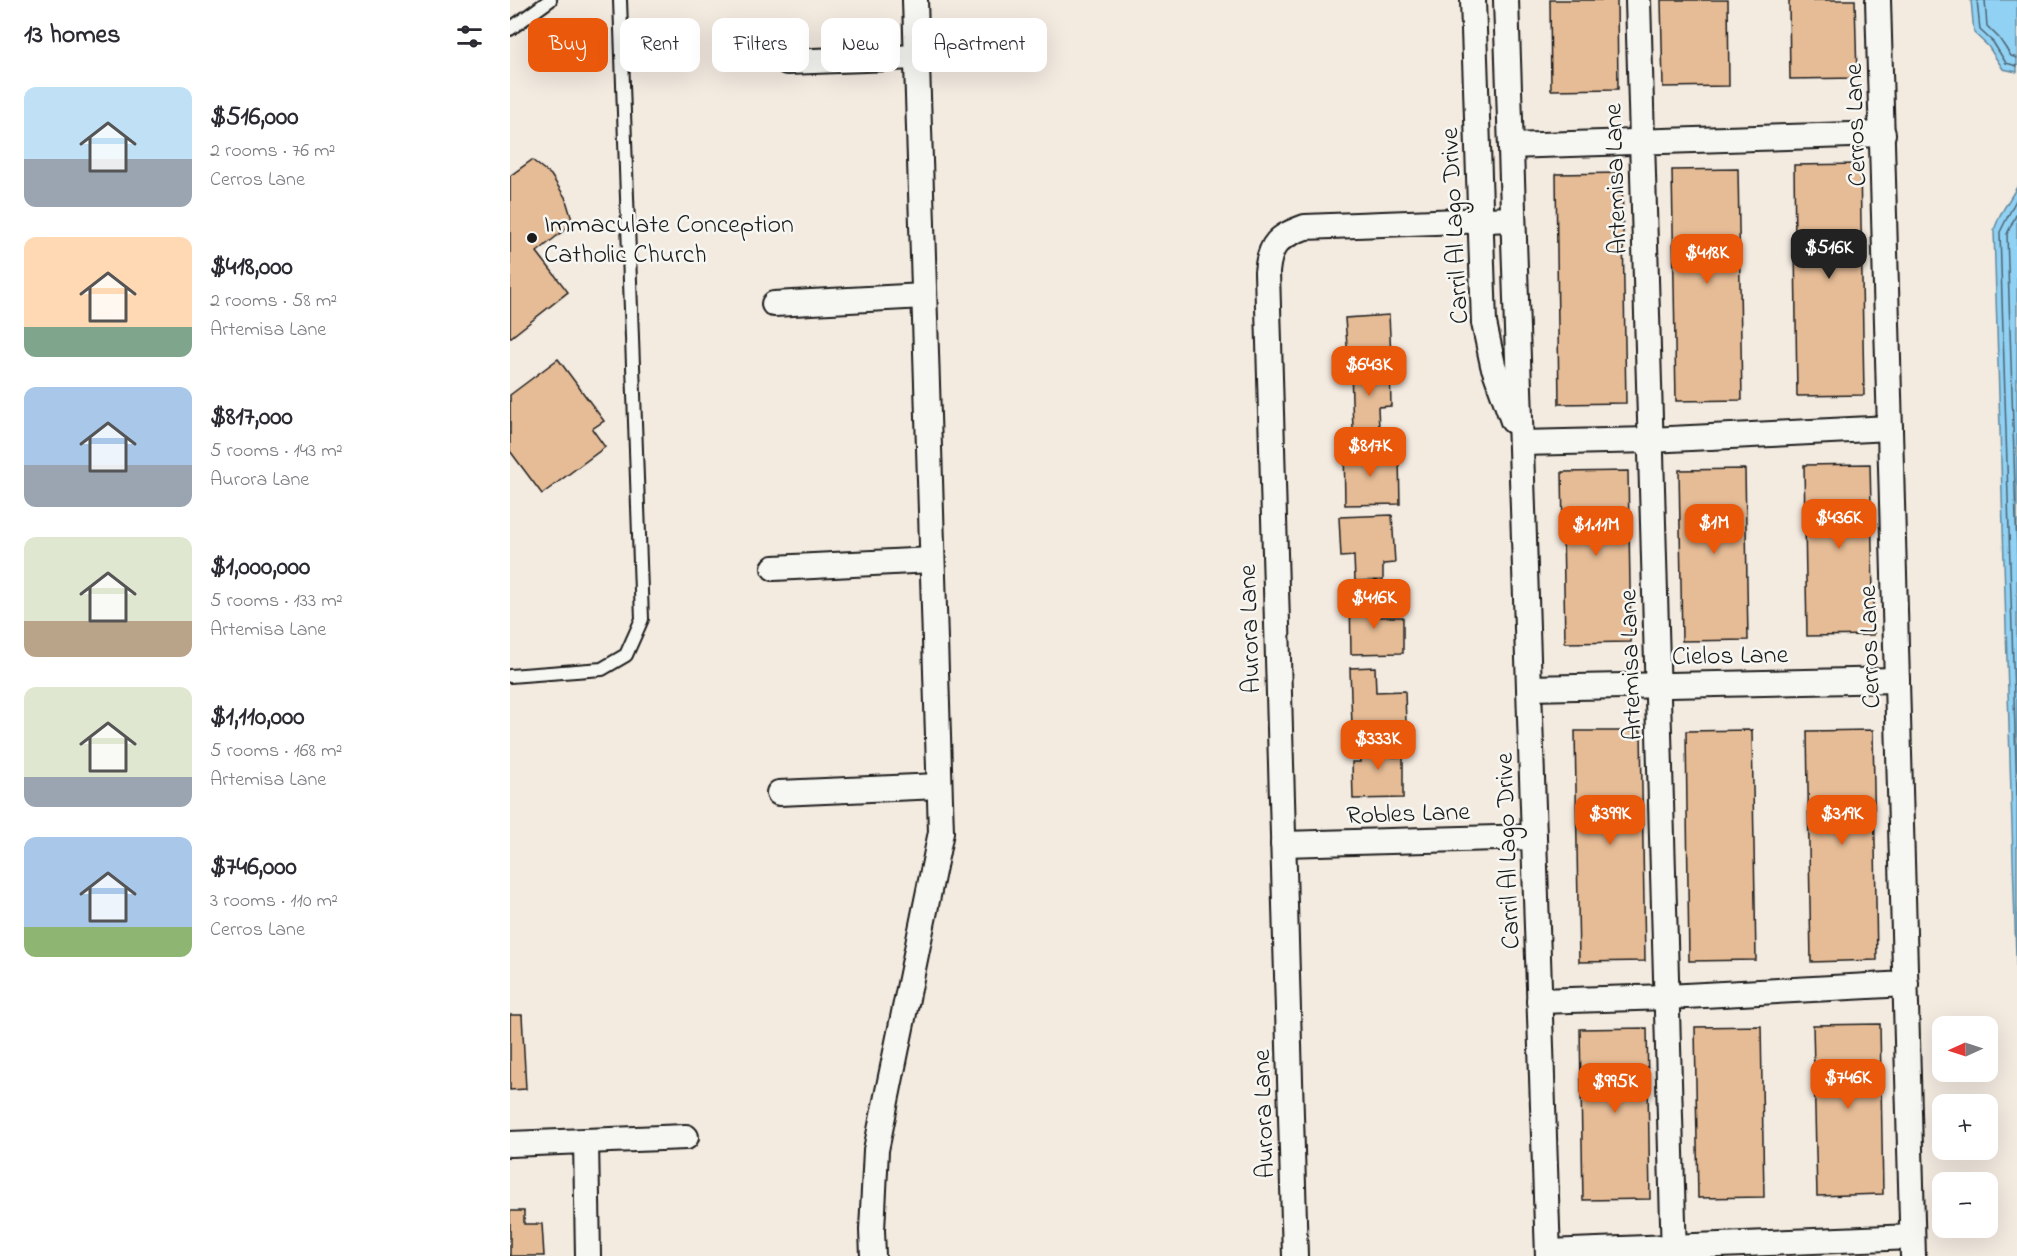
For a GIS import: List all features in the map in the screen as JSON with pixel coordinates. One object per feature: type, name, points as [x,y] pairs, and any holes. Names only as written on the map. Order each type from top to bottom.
[{"type":"street","points":[[915,0],[916,18]]},
{"type":"street","name":"Carril Al Lago Drive","points":[[1473,0],[1484,323],[1493,365],[1521,443]]},
{"type":"street","name":"Carril Al Lago Drive","points":[[1506,0],[1548,1254]]},
{"type":"street","name":"Artemisa Lane","points":[[1638,0],[1674,1252]]},
{"type":"street","name":"Cerros Lane","points":[[1878,0],[1913,1247]]},
{"type":"street","points":[[809,61],[912,57]]},
{"type":"street","points":[[873,1256],[876,1150],[941,832],[917,72]]},
{"type":"street","points":[[1511,146],[1883,134]]},
{"type":"street","name":"Aurora Lane","points":[[1295,1256],[1267,272],[1269,254],[1276,242],[1290,232],[1305,227],[1512,219]]},
{"type":"street","points":[[774,304],[924,296]]},
{"type":"street","points":[[1521,443],[1650,440],[1890,428]]},
{"type":"street","points":[[774,568],[932,560]]},
{"type":"street","name":"Cielos Lane","points":[[1529,688],[1897,680]]},
{"type":"street","points":[[779,793],[939,786]]},
{"type":"street","name":"Robles Lane","points":[[1283,844],[1534,837]]},
{"type":"street","points":[[1539,1001],[1667,997],[1906,984]]},
{"type":"street","points":[[510,1144],[686,1137]]},
{"type":"street","points":[[586,1141],[588,1256]]},
{"type":"street","points":[[1548,1254],[1913,1247]]},
{"type":"lane","points":[[510,29],[550,0]]},
{"type":"lane","points":[[510,676],[602,669],[627,655],[642,619],[620,0]]},
{"type":"water","points":[[1971,0],[2017,0],[2017,72],[2003,69],[1988,46],[1974,33]]},
{"type":"water","points":[[2017,187],[2017,990],[1994,230]]},
{"type":"building","points":[[1550,0],[1617,0],[1618,89],[1551,90]]},
{"type":"building","points":[[1661,0],[1728,0],[1729,86],[1663,87]]},
{"type":"building","points":[[1789,0],[1855,0],[1857,78],[1790,79]]},
{"type":"building","name":"Immaculate Conception Catholic Church","points":[[532,160],[551,175],[565,197],[573,223],[537,252],[568,292],[510,338],[510,176]]},
{"type":"building","points":[[1860,164],[1864,395],[1797,396],[1794,165]]},
{"type":"building","points":[[1738,169],[1742,400],[1676,401],[1672,170]]},
{"type":"building","points":[[1622,173],[1626,403],[1559,404],[1556,174]]},
{"type":"building","points":[[1389,315],[1391,357],[1348,360],[1345,318]]},
{"type":"building","points":[[558,359],[604,421],[592,429],[605,447],[542,494],[510,451],[510,395]]},
{"type":"building","points":[[1390,369],[1391,406],[1378,407],[1379,429],[1353,430],[1351,370]]},
{"type":"building","points":[[1344,443],[1369,443],[1370,460],[1399,459],[1400,504],[1345,505]]},
{"type":"building","points":[[1870,464],[1874,635],[1807,636],[1804,465]]},
{"type":"building","points":[[1745,469],[1748,640],[1682,641],[1679,470]]},
{"type":"building","points":[[1628,471],[1631,642],[1565,643],[1562,472]]},
{"type":"building","points":[[1392,515],[1395,563],[1383,564],[1383,580],[1355,581],[1354,556],[1341,557],[1339,517]]},
{"type":"building","points":[[1350,596],[1372,596],[1372,617],[1403,617],[1403,653],[1351,654]]},
{"type":"building","points":[[1375,667],[1376,692],[1405,691],[1406,724],[1352,726],[1350,668]]},
{"type":"building","points":[[1752,730],[1756,960],[1689,961],[1686,731]]},
{"type":"building","points":[[1873,730],[1877,960],[1811,962],[1807,731]]},
{"type":"building","points":[[1575,731],[1641,731],[1645,961],[1579,962]]},
{"type":"building","points":[[1392,738],[1392,757],[1403,757],[1403,798],[1353,799],[1352,762],[1360,762],[1360,739]]},
{"type":"building","points":[[510,1015],[522,1015],[526,1089],[510,1090]]},
{"type":"building","points":[[1880,1024],[1883,1194],[1817,1196],[1813,1025]]},
{"type":"building","points":[[1761,1026],[1764,1197],[1698,1198],[1695,1027]]},
{"type":"building","points":[[1647,1028],[1650,1199],[1583,1200],[1580,1029]]},
{"type":"building","points":[[510,1211],[524,1211],[524,1224],[542,1224],[544,1256],[510,1256]]},
{"type":"place","name":"Immaculate Conception Catholic Church","points":[[532,238]]}]
